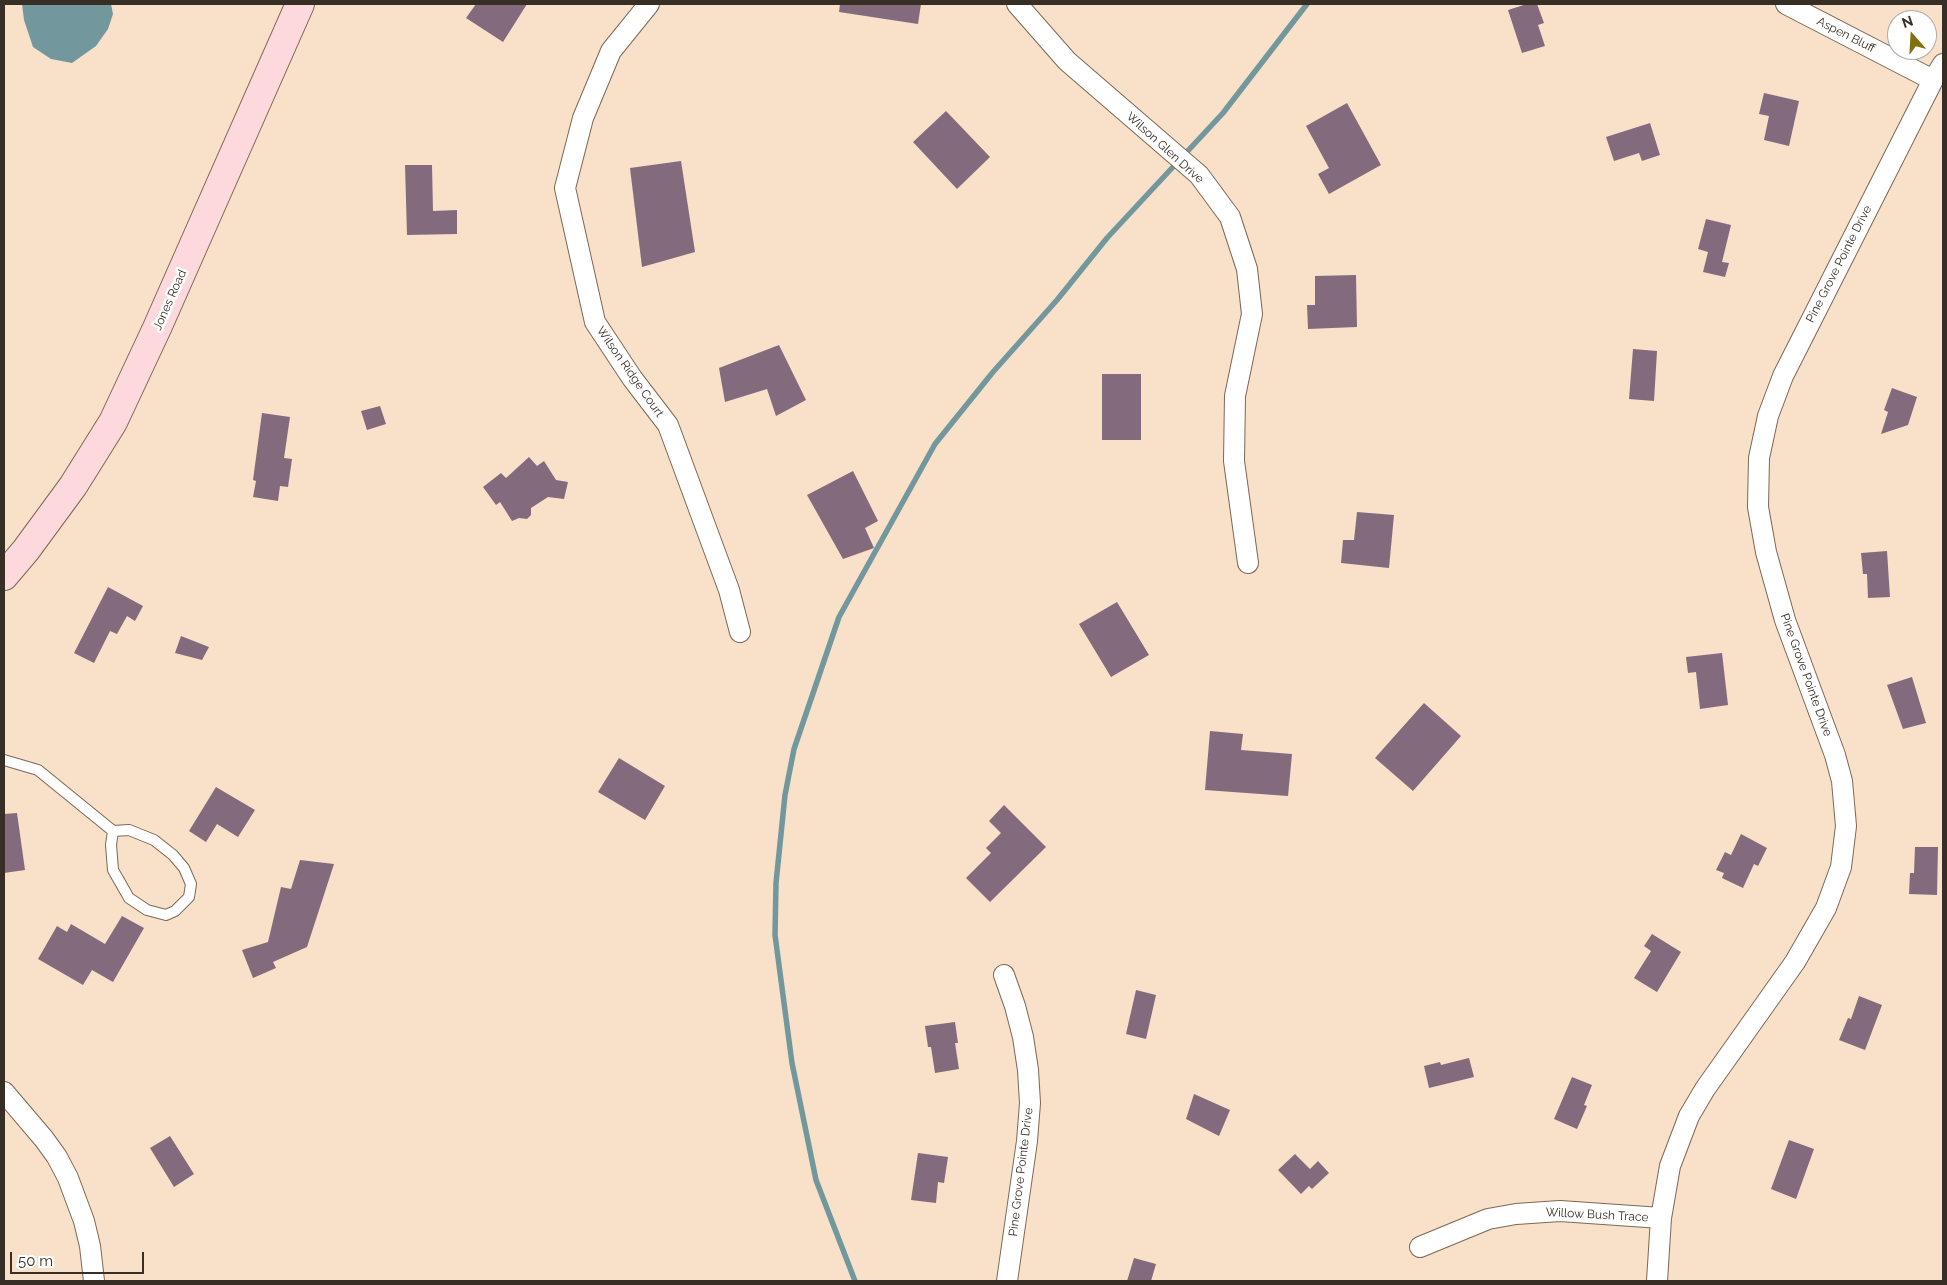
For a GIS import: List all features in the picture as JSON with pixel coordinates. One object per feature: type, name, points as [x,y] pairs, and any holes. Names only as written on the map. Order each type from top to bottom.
[{"type":"street","name":"Jones Road","points":[[4,576],[26,550],[73,486],[113,422],[161,319],[300,4]]},
{"type":"street","name":"Wilson Ridge Court","points":[[650,4],[611,51],[583,118],[565,188],[596,322],[632,378],[668,425],[729,590],[740,632]]},
{"type":"street","name":"Wilson Glen Drive","points":[[1017,4],[1067,61],[1198,175],[1230,217],[1247,270],[1252,314],[1235,396],[1234,433],[1234,461],[1248,563]]},
{"type":"street","name":"Aspen Bluff","points":[[1786,4],[1938,72]]},
{"type":"street","name":"Pine Grove Pointe Drive","points":[[1657,1281],[1661,1218],[1670,1166],[1689,1116],[1705,1089],[1795,962],[1826,908],[1841,867],[1846,826],[1842,781],[1835,755],[1786,620],[1766,552],[1758,507],[1759,458],[1768,416],[1783,376],[1938,72]]},
{"type":"street","name":"Pine Grove Pointe Drive","points":[[1004,975],[1023,1037],[1030,1103],[1027,1141],[1006,1281]]},
{"type":"street","points":[[4,1092],[44,1139],[57,1157],[68,1178],[84,1221],[90,1246],[94,1281]]},
{"type":"street","name":"Willow Bush Trace","points":[[1420,1247],[1488,1219],[1516,1214],[1560,1211],[1661,1218]]},
{"type":"lane","points":[[4,760],[38,770],[113,830],[129,830],[154,840],[184,868],[192,884],[189,897],[175,910],[166,915],[147,910],[129,898],[113,870],[111,845],[113,830]]},
{"type":"water","points":[[22,4],[111,4],[113,14],[108,29],[96,46],[72,63],[51,59],[33,47],[24,20]]},
{"type":"building","points":[[476,4],[527,4],[503,42],[466,18]]},
{"type":"building","points":[[840,4],[921,4],[918,24],[839,12]]},
{"type":"building","points":[[1527,4],[1537,4],[1544,23],[1538,25],[1545,46],[1522,53],[1508,10]]},
{"type":"building","points":[[1764,93],[1799,101],[1789,146],[1764,140],[1769,116],[1759,114]]},
{"type":"building","points":[[1347,103],[1381,165],[1329,194],[1318,174],[1329,168],[1306,126]]},
{"type":"building","points":[[946,111],[990,157],[957,189],[913,142]]},
{"type":"building","points":[[1650,123],[1660,155],[1642,161],[1639,153],[1614,161],[1606,137]]},
{"type":"building","points":[[681,161],[695,252],[642,267],[630,168]]},
{"type":"building","points":[[405,165],[432,165],[433,211],[457,210],[457,234],[407,235]]},
{"type":"building","points":[[1706,219],[1731,225],[1722,262],[1729,263],[1725,277],[1703,272],[1708,252],[1698,249]]},
{"type":"building","points":[[1356,275],[1357,327],[1308,329],[1307,305],[1315,305],[1315,276]]},
{"type":"building","points":[[779,345],[806,400],[776,416],[767,389],[725,402],[719,368]]},
{"type":"building","points":[[1633,349],[1657,351],[1654,401],[1629,399]]},
{"type":"building","points":[[1102,374],[1141,374],[1141,440],[1102,440]]},
{"type":"building","points":[[1892,388],[1917,397],[1908,425],[1881,434],[1888,412],[1884,410]]},
{"type":"building","points":[[380,406],[386,424],[367,430],[361,411]]},
{"type":"building","points":[[262,413],[290,417],[284,458],[292,459],[288,487],[280,486],[278,501],[253,497],[256,481],[253,480]]},
{"type":"building","points":[[529,457],[537,466],[544,461],[556,480],[568,482],[564,499],[548,497],[531,508],[531,515],[527,519],[519,518],[512,521],[500,502],[496,505],[483,487],[501,473],[506,478]]},
{"type":"building","points":[[853,471],[878,521],[865,528],[874,548],[843,559],[807,495]]},
{"type":"building","points":[[1357,512],[1394,515],[1389,568],[1341,563],[1343,540],[1354,540]]},
{"type":"building","points":[[1887,551],[1890,597],[1868,598],[1867,574],[1863,574],[1861,553]]},
{"type":"building","points":[[108,587],[143,606],[135,621],[127,616],[117,634],[110,631],[94,663],[74,653]]},
{"type":"building","points":[[1117,602],[1149,655],[1111,677],[1079,624]]},
{"type":"building","points":[[181,636],[209,647],[202,660],[175,653]]},
{"type":"building","points":[[1722,653],[1728,705],[1700,709],[1696,672],[1688,673],[1686,657]]},
{"type":"building","points":[[1912,677],[1926,723],[1903,729],[1887,685]]},
{"type":"building","points":[[1424,703],[1461,736],[1413,791],[1375,758]]},
{"type":"building","points":[[1210,731],[1243,734],[1241,750],[1292,754],[1288,796],[1205,790]]},
{"type":"building","points":[[619,758],[665,786],[645,820],[598,792]]},
{"type":"building","points":[[216,787],[255,810],[238,837],[217,824],[206,842],[189,831]]},
{"type":"building","points":[[1004,805],[1046,847],[990,902],[966,878],[991,853],[986,848],[1001,833],[989,821]]},
{"type":"building","points":[[17,813],[25,870],[4,873],[4,814]]},
{"type":"building","points":[[1741,834],[1767,848],[1758,866],[1754,864],[1743,888],[1722,878],[1724,873],[1716,870],[1725,852],[1731,855]]},
{"type":"building","points":[[1915,847],[1938,847],[1937,895],[1909,894],[1910,873],[1914,873]]},
{"type":"building","points":[[300,860],[334,864],[307,947],[273,962],[276,968],[253,978],[242,950],[268,942],[281,887],[291,889]]},
{"type":"building","points":[[122,916],[144,928],[113,982],[92,970],[83,985],[38,959],[57,926],[67,932],[71,924],[105,944]]},
{"type":"building","points":[[1652,934],[1681,952],[1657,992],[1634,978],[1651,951],[1644,946]]},
{"type":"building","points":[[1136,990],[1156,995],[1146,1039],[1126,1034]]},
{"type":"building","points":[[1859,996],[1882,1005],[1865,1050],[1839,1040],[1848,1018],[1851,1019]]},
{"type":"building","points":[[955,1022],[958,1043],[955,1043],[959,1069],[935,1073],[925,1026]]},
{"type":"building","points":[[1469,1058],[1474,1077],[1429,1088],[1424,1066],[1440,1062],[1441,1065]]},
{"type":"building","points":[[1572,1077],[1592,1085],[1584,1105],[1587,1106],[1577,1129],[1554,1119]]},
{"type":"building","points":[[1194,1094],[1230,1110],[1219,1136],[1186,1119]]},
{"type":"building","points":[[170,1136],[194,1174],[174,1187],[150,1148]]},
{"type":"building","points":[[1789,1140],[1814,1149],[1796,1199],[1771,1189]]},
{"type":"building","points":[[918,1153],[948,1157],[944,1183],[938,1182],[936,1203],[911,1200]]},
{"type":"building","points":[[1295,1154],[1310,1169],[1318,1161],[1329,1173],[1312,1189],[1309,1186],[1301,1194],[1278,1170]]},
{"type":"building","points":[[1134,1258],[1156,1264],[1151,1281],[1127,1281]]},
{"type":"waterway","points":[[855,1281],[816,1180],[792,1063],[775,935],[776,883],[785,795],[794,749],[839,617],[935,444],[993,372],[1057,300],[1107,238],[1223,113],[1307,4]]}]
